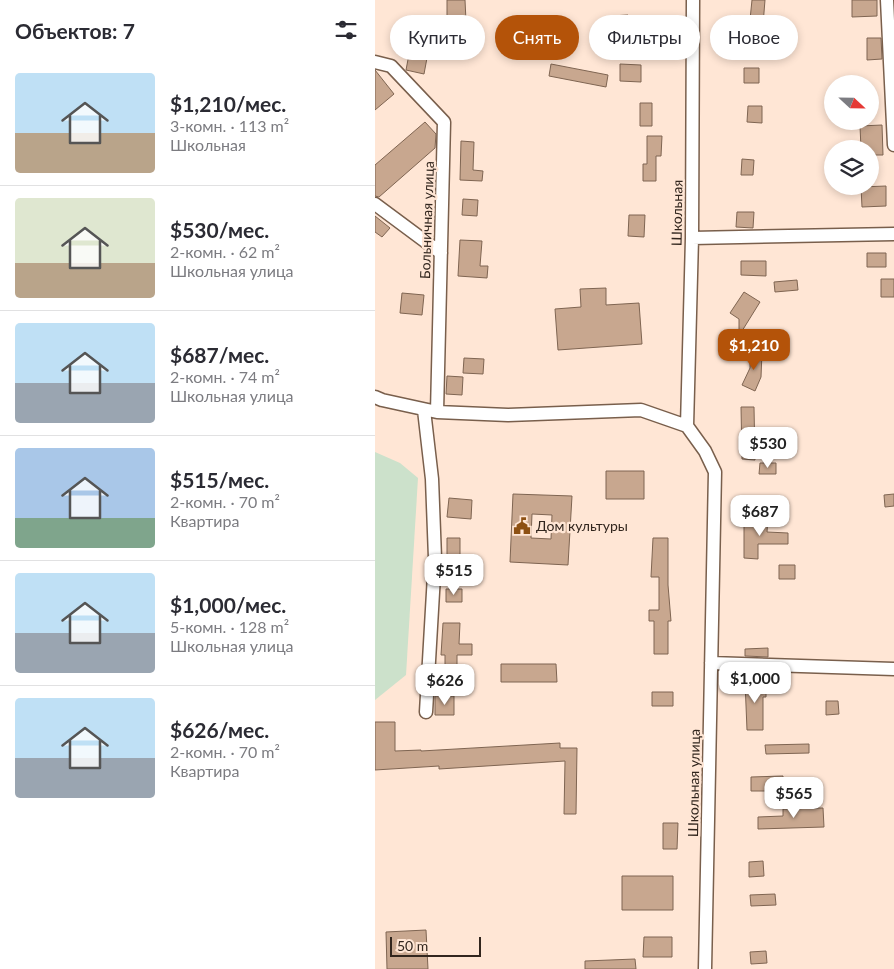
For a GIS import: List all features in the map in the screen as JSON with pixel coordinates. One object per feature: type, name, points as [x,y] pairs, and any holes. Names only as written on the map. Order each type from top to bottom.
[{"type":"street","name":"Школьная","points":[[687,426],[692,238],[693,0]]},
{"type":"street","points":[[887,0],[894,146]]},
{"type":"street","name":"Больничная улица","points":[[375,62],[391,66],[444,122],[441,253],[430,411],[435,558],[426,712]]},
{"type":"street","points":[[375,204],[441,253]]},
{"type":"street","points":[[692,238],[894,234]]},
{"type":"street","points":[[375,396],[382,400],[430,411],[508,415],[641,410],[687,426]]},
{"type":"street","name":"Школьная улица","points":[[687,426],[705,451],[715,472],[705,969]]},
{"type":"street","points":[[711,663],[894,669]]},
{"type":"green space","points":[[375,452],[400,463],[418,478],[406,675],[375,700]]},
{"type":"building","points":[[447,0],[465,0],[466,15],[447,15]]},
{"type":"building","points":[[752,0],[765,0],[764,15],[750,15]]},
{"type":"building","points":[[852,0],[877,0],[877,16],[852,17]]},
{"type":"building","points":[[867,38],[881,38],[882,59],[867,60]]},
{"type":"building","points":[[408,60],[427,60],[424,74],[406,70]]},
{"type":"building","points":[[551,64],[608,75],[606,87],[549,76]]},
{"type":"building","points":[[620,64],[641,65],[641,82],[620,81]]},
{"type":"building","points":[[744,68],[759,68],[759,83],[744,83]]},
{"type":"building","points":[[375,70],[394,94],[375,110]]},
{"type":"building","points":[[640,103],[652,103],[652,126],[640,126]]},
{"type":"building","points":[[748,106],[762,106],[762,123],[747,122]]},
{"type":"building","points":[[425,122],[436,134],[435,148],[379,197],[375,196],[375,165]]},
{"type":"building","points":[[879,125],[882,125],[883,155],[879,155],[879,140],[861,140],[860,130],[879,130]]},
{"type":"building","points":[[647,136],[662,136],[661,156],[656,156],[656,181],[643,181],[643,164],[647,164]]},
{"type":"building","points":[[461,141],[474,142],[473,170],[483,171],[482,181],[460,180]]},
{"type":"building","points":[[742,159],[754,160],[753,175],[741,175]]},
{"type":"building","points":[[879,186],[886,186],[886,206],[862,207],[861,195],[879,195]]},
{"type":"building","points":[[463,199],[478,200],[477,216],[462,215]]},
{"type":"building","points":[[737,212],[754,212],[753,228],[736,227]]},
{"type":"building","points":[[629,215],[645,215],[644,237],[628,236]]},
{"type":"building","points":[[375,216],[390,228],[382,237],[375,232]]},
{"type":"building","points":[[460,240],[482,241],[480,266],[488,266],[487,278],[458,276]]},
{"type":"building","points":[[867,253],[886,253],[886,267],[867,267]]},
{"type":"building","points":[[741,261],[766,261],[766,276],[741,275]]},
{"type":"building","points":[[881,279],[894,279],[894,297],[881,297]]},
{"type":"building","points":[[797,280],[798,290],[775,292],[774,282]]},
{"type":"building","points":[[606,288],[606,305],[639,303],[642,344],[558,350],[555,309],[581,307],[580,289]]},
{"type":"building","points":[[744,292],[760,302],[742,331],[751,331],[751,345],[739,345],[739,319],[730,313]]},
{"type":"building","points":[[402,293],[424,295],[422,315],[400,313]]},
{"type":"building","points":[[750,351],[762,352],[761,377],[755,391],[742,385],[750,368]]},
{"type":"building","points":[[464,358],[484,359],[483,374],[463,373]]},
{"type":"building","points":[[447,376],[463,377],[462,395],[446,394]]},
{"type":"building","points":[[741,407],[754,407],[755,460],[742,459]]},
{"type":"building","points":[[760,463],[776,463],[776,474],[759,474]]},
{"type":"building","points":[[606,471],[644,471],[644,499],[606,499]]},
{"type":"building","name":"Дом культуры","points":[[513,494],[572,496],[568,565],[510,562]],"holes":[[[532,514],[552,515],[551,539],[531,538]]]},
{"type":"building","points":[[894,494],[894,506],[885,507],[884,495]]},
{"type":"building","points":[[449,498],[472,500],[471,519],[447,517]]},
{"type":"building","points":[[744,518],[768,518],[767,532],[788,533],[788,544],[758,544],[758,559],[744,558]]},
{"type":"building","points":[[447,538],[460,538],[460,556],[447,556]]},
{"type":"building","points":[[653,538],[668,538],[668,585],[671,621],[668,621],[668,654],[654,654],[654,621],[649,621],[649,610],[659,610],[659,577],[651,577]]},
{"type":"building","points":[[779,565],[795,565],[795,579],[779,579]]},
{"type":"building","points":[[446,589],[462,589],[462,602],[446,602]]},
{"type":"building","points":[[443,623],[460,623],[459,644],[472,644],[472,655],[457,655],[457,685],[445,685],[445,655],[441,655]]},
{"type":"building","points":[[768,648],[768,657],[745,656],[745,649]]},
{"type":"building","points":[[501,664],[556,664],[557,682],[501,682]]},
{"type":"building","points":[[745,681],[766,681],[766,697],[763,697],[763,730],[747,730]]},
{"type":"building","points":[[652,692],[673,692],[673,706],[652,706]]},
{"type":"building","points":[[435,696],[454,696],[454,715],[435,715]]},
{"type":"building","points":[[826,701],[838,701],[839,714],[826,715]]},
{"type":"building","points":[[375,722],[395,722],[395,751],[560,743],[560,748],[577,748],[576,814],[564,814],[565,761],[439,769],[439,766],[375,770]]},
{"type":"building","points":[[809,744],[809,753],[766,754],[765,745]]},
{"type":"building","points":[[783,776],[783,791],[751,791],[751,777]]},
{"type":"building","points":[[823,808],[824,827],[758,829],[758,817],[783,816],[783,809]]},
{"type":"building","points":[[663,823],[678,823],[677,849],[663,849]]},
{"type":"building","points":[[763,861],[764,876],[749,877],[749,862]]},
{"type":"building","points":[[622,876],[673,876],[673,910],[622,910]]},
{"type":"building","points":[[775,894],[776,905],[751,906],[750,895]]},
{"type":"building","points":[[426,930],[428,969],[387,969],[386,932]]},
{"type":"building","points":[[644,937],[672,937],[672,957],[643,957]]},
{"type":"building","points":[[766,951],[767,963],[751,964],[750,952]]},
{"type":"building","points":[[635,959],[636,969],[585,969],[585,961]]},
{"type":"place","name":"Дом культуры","points":[[522,526]]}]
